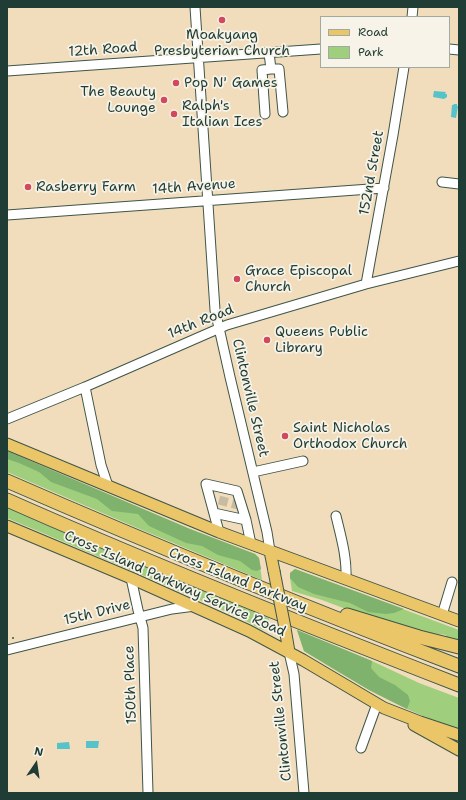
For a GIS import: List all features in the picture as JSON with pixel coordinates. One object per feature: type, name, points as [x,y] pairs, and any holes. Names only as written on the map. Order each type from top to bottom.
[{"type":"highway","name":"Cross Island Parkway","points":[[7,481],[153,544],[258,587],[459,666]]},
{"type":"highway","name":"Cross Island Parkway","points":[[7,500],[236,597],[459,685]]},
{"type":"highway","points":[[258,587],[419,637],[459,647]]},
{"type":"main road","points":[[7,444],[219,532],[459,621]]},
{"type":"main road","name":"Cross Island Parkway Service Road","points":[[7,526],[195,606],[249,631],[289,652],[377,704],[406,717],[459,735]]},
{"type":"main road","name":"Clintonville Street","points":[[270,551],[289,652]]},
{"type":"main road","points":[[377,704],[459,750]]},
{"type":"street","name":"Clintonville Street","points":[[195,7],[215,310],[267,532],[270,551]]},
{"type":"street","name":"12th Road","points":[[7,71],[320,49]]},
{"type":"street","points":[[269,53],[271,69]]},
{"type":"street","points":[[265,114],[262,70],[279,68],[283,112]]},
{"type":"street","name":"152nd Street","points":[[366,284],[404,68]]},
{"type":"street","points":[[442,182],[459,184]]},
{"type":"street","name":"14th Avenue","points":[[7,215],[384,188]]},
{"type":"street","name":"14th Road","points":[[7,419],[85,387],[227,325],[366,284],[459,261]]},
{"type":"street","points":[[85,387],[101,465],[108,486]]},
{"type":"street","points":[[252,472],[303,461]]},
{"type":"street","points":[[219,532],[214,513],[214,499],[206,484],[237,491],[240,505],[246,520],[251,544]]},
{"type":"street","points":[[214,513],[246,520]]},
{"type":"street","points":[[336,516],[343,545],[346,579]]},
{"type":"street","name":"150th Place","points":[[131,578],[143,628],[148,793]]},
{"type":"street","points":[[442,615],[452,582]]},
{"type":"street","name":"15th Drive","points":[[7,649],[172,609],[195,606]]},
{"type":"street","name":"Clintonville Street","points":[[289,652],[294,674],[304,793]]},
{"type":"street","points":[[361,748],[377,704]]},
{"type":"green space","points":[[7,451],[190,529],[255,554],[259,558],[262,580],[7,472]]},
{"type":"green space","points":[[7,451],[190,529],[255,554],[259,558],[261,569],[257,571],[252,570],[240,561],[218,555],[202,546],[186,543],[149,526],[138,514],[112,511],[97,499],[51,482],[39,472],[7,459]]},
{"type":"green space","points":[[7,508],[269,618],[269,626],[267,629],[263,630],[236,616],[147,577],[7,518]]},
{"type":"green space","points":[[295,569],[459,630],[459,643],[446,640],[446,635],[422,632],[359,614],[322,600],[292,591],[290,573]]},
{"type":"green space","points":[[295,569],[404,609],[386,614],[368,612],[350,603],[314,594],[298,587],[290,578],[290,573]]},
{"type":"green space","points":[[297,630],[372,661],[419,683],[459,698],[459,729],[398,705],[304,651]]},
{"type":"green space","points":[[297,630],[372,661],[371,668],[379,677],[395,685],[408,695],[410,701],[407,709],[369,690],[304,651]]},
{"type":"water","points":[[434,91],[446,92],[445,94],[447,94],[447,97],[444,99],[433,97]]},
{"type":"water","points":[[457,104],[458,106],[456,118],[451,117],[452,105]]},
{"type":"water","points":[[86,741],[99,741],[98,748],[86,748]]},
{"type":"water","points":[[69,742],[70,749],[57,749],[57,743]]},
{"type":"tunnel","points":[[219,500],[238,505]]},
{"type":"place","name":"Moakyang Presbyterian Church","points":[[222,20]]},
{"type":"place","name":"Pop N' Games","points":[[176,83]]},
{"type":"place","name":"The Beauty Lounge","points":[[164,100]]},
{"type":"place","name":"Ralph's Italian Ices","points":[[174,114]]},
{"type":"place","name":"Rasberry Farm","points":[[28,187]]},
{"type":"place","name":"Grace Episcopal Church","points":[[237,279]]},
{"type":"place","name":"Queens Public Library","points":[[267,340]]},
{"type":"place","name":"Saint Nicholas Orthodox Church","points":[[285,436]]}]
